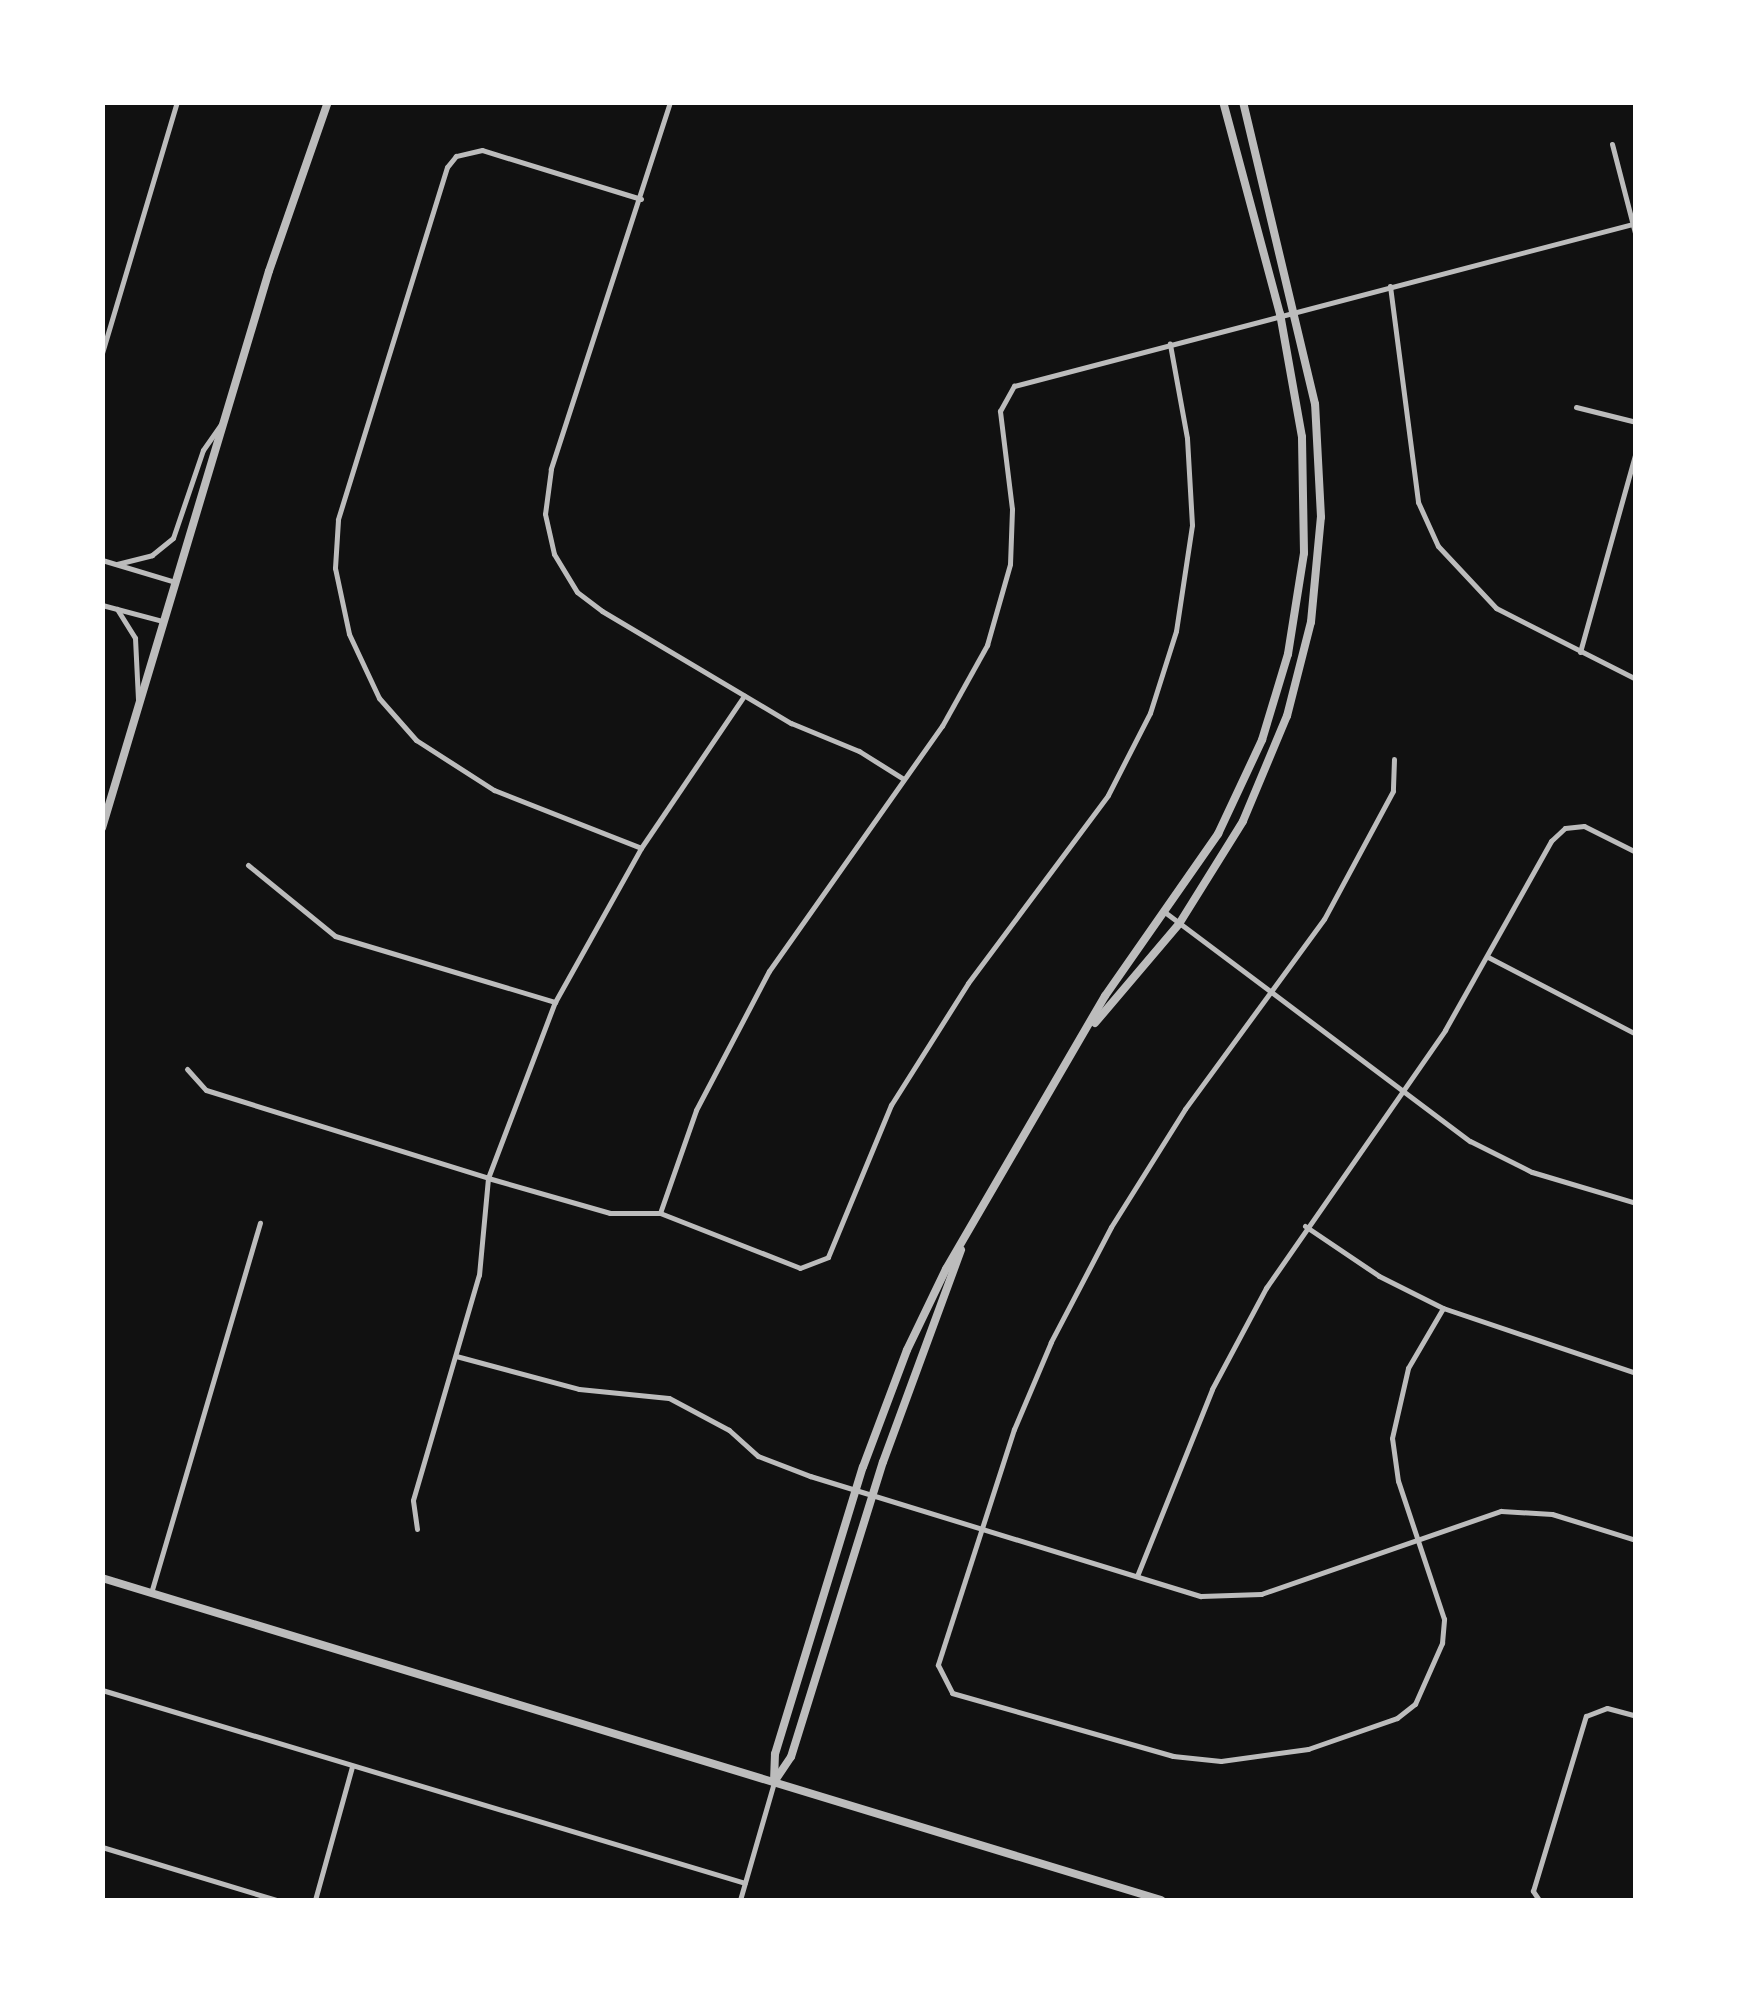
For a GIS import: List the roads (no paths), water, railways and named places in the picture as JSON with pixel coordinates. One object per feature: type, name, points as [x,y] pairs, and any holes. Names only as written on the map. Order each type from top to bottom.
[{"type":"street","points":[[102,353],[177,102]]},
{"type":"street","points":[[102,828],[223,422],[328,102]]},
{"type":"street","points":[[670,102],[640,200],[608,282],[551,469],[548,535],[564,575],[590,602],[744,696],[902,778]]},
{"type":"street","points":[[740,1900],[774,1782],[775,1754],[856,1490],[908,1350],[962,1247],[1091,1026],[1240,790],[1275,702],[1295,622],[1305,477],[1280,314],[1223,102]]},
{"type":"street","points":[[1091,1026],[1180,924],[1260,787],[1288,716],[1311,622],[1320,550],[1320,444],[1295,310],[1243,102]]},
{"type":"street","points":[[1612,144],[1636,236]]},
{"type":"street","points":[[640,200],[482,150],[456,156],[447,167],[338,520],[335,568],[349,634],[379,698],[416,740],[494,790],[641,848]]},
{"type":"street","points":[[1241,171],[1259,166]]},
{"type":"street","points":[[660,1213],[696,1110],[768,971],[968,685],[1002,600],[1012,509],[1000,411],[1014,386],[1634,224]]},
{"type":"street","points":[[1390,286],[1418,502],[1438,546],[1496,608],[1636,679]]},
{"type":"street","points":[[187,1069],[206,1090],[488,1178],[610,1213],[660,1213],[800,1268],[828,1258],[891,1105],[968,984],[1108,794],[1150,713],[1176,631],[1192,526],[1187,438],[1170,344]]},
{"type":"street","points":[[1576,408],[1636,422]]},
{"type":"street","points":[[117,564],[152,555],[173,538],[203,450],[223,422]]},
{"type":"street","points":[[1580,653],[1636,452]]},
{"type":"street","points":[[102,560],[175,582]]},
{"type":"street","points":[[102,605],[163,622]]},
{"type":"street","points":[[117,609],[135,638],[138,707]]},
{"type":"street","points":[[418,1529],[413,1500],[479,1275],[488,1178],[555,1002],[641,848],[744,696]]},
{"type":"street","points":[[1394,759],[1393,791],[1324,919],[1185,1109],[1111,1227],[1036,1377],[938,1665],[952,1692],[1173,1756],[1221,1761],[1308,1750],[1396,1718],[1416,1704],[1442,1643],[1444,1619],[1398,1481],[1392,1438],[1408,1368],[1443,1308]]},
{"type":"street","points":[[1137,1576],[1212,1389],[1305,1226],[1400,1093],[1488,956],[1560,830],[1584,826],[1636,852]]},
{"type":"street","points":[[248,864],[334,936],[555,1002]]},
{"type":"street","points":[[1166,912],[1270,997],[1470,1141],[1532,1172],[1636,1203]]},
{"type":"street","points":[[1488,956],[1636,1034]]},
{"type":"street","points":[[150,1592],[260,1223]]},
{"type":"street","points":[[1305,1226],[1379,1276],[1443,1308],[1636,1372]]},
{"type":"street","points":[[774,1782],[791,1757],[872,1494],[962,1247]]},
{"type":"street","points":[[456,1356],[578,1389],[669,1398],[729,1430],[758,1456],[982,1530],[1201,1596],[1261,1594],[1418,1538],[1518,1510],[1636,1540]]},
{"type":"street","points":[[102,1578],[1160,1900]]},
{"type":"street","points":[[102,1690],[745,1883]]},
{"type":"street","points":[[1539,1900],[1532,1891],[1586,1716],[1607,1708],[1636,1716]]},
{"type":"street","points":[[316,1900],[352,1768]]},
{"type":"street","points":[[102,1847],[276,1900]]}]
